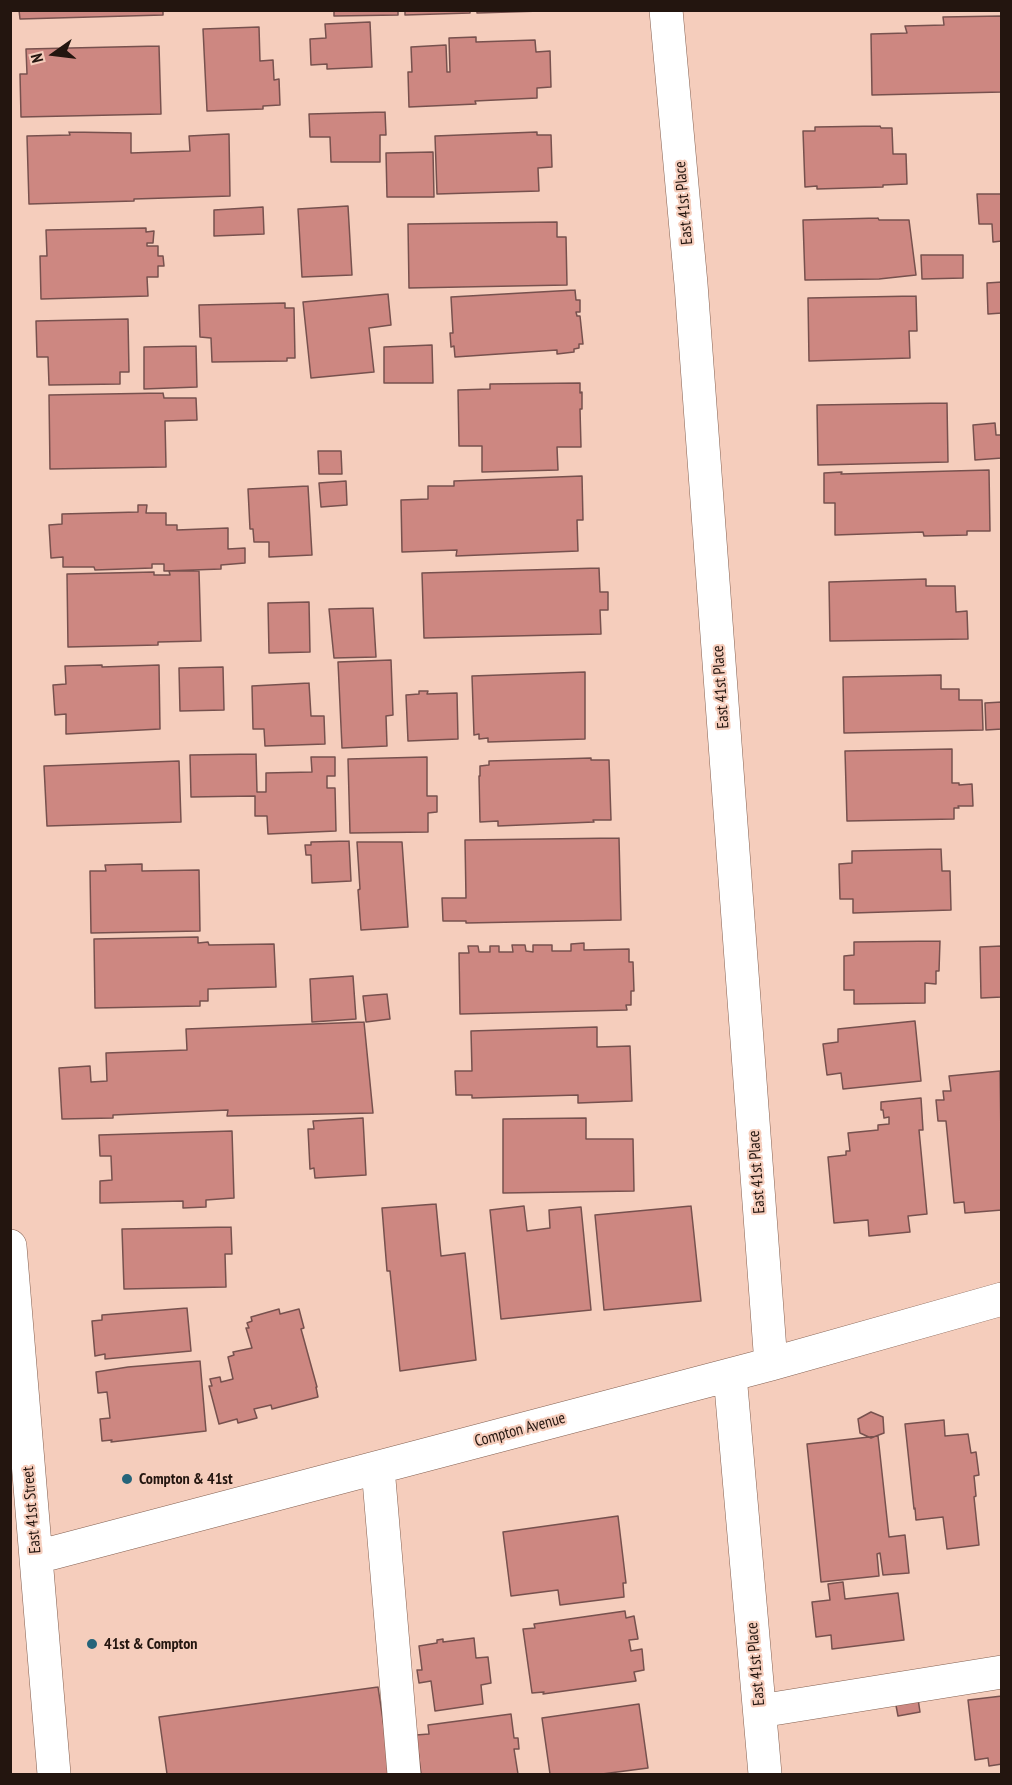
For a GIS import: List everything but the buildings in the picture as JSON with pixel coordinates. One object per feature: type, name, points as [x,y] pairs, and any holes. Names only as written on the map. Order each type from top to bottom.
[{"type":"street","name":"East 41st Place","points":[[666,10],[691,284],[771,1364]]},
{"type":"street","name":"East 41st Street","points":[[10,1246],[18,1433],[37,1557],[54,1774]]},
{"type":"street","name":"Compton Avenue","points":[[37,1557],[730,1375],[1002,1299]]},
{"type":"street","name":"East 41st Place","points":[[730,1375],[765,1774]]},
{"type":"street","points":[[378,1468],[404,1774]]},
{"type":"street","points":[[760,1711],[1002,1672]]},
{"type":"place","name":"Compton & 41st","points":[[127,1479]]},
{"type":"place","name":"41st & Compton","points":[[92,1644]]}]
